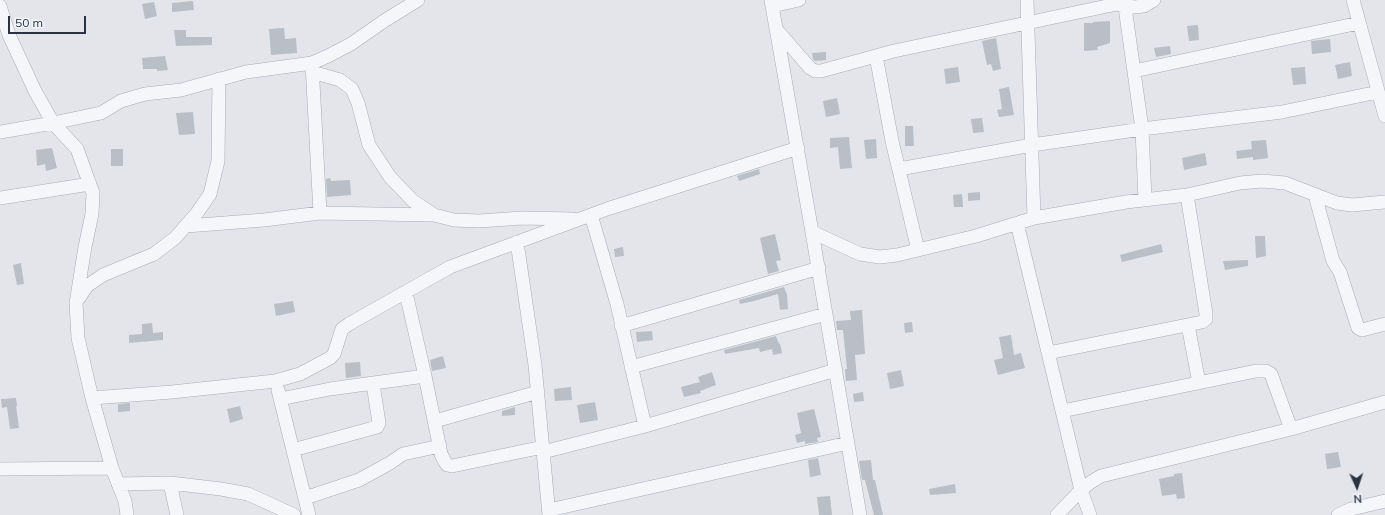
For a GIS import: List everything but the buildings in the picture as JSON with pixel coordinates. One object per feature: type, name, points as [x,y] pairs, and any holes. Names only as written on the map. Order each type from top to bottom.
[{"type":"street","points":[[312,68],[328,56],[351,44],[418,0]]},
{"type":"street","points":[[799,0],[771,3],[819,268],[860,515]]},
{"type":"street","points":[[1027,0],[1034,218]]},
{"type":"street","points":[[776,29],[810,68],[821,71],[894,51],[1028,22],[1117,4],[1125,3],[1134,8],[1144,6],[1154,0]]},
{"type":"street","points":[[1353,0],[1385,116]]},
{"type":"street","points":[[1125,3],[1142,129],[1144,200]]},
{"type":"street","points":[[0,6],[9,35],[35,91],[52,123],[77,149],[93,193],[92,214],[76,303],[78,338],[92,398],[112,468],[125,501],[127,515]]},
{"type":"street","points":[[1134,71],[1359,23]]},
{"type":"street","points":[[876,56],[892,141],[918,250]]},
{"type":"street","points":[[312,68],[320,213]]},
{"type":"street","points":[[0,132],[101,113],[121,101],[145,94],[180,90],[246,72],[312,68],[340,80],[352,89],[358,103],[368,145],[390,177],[413,201],[434,215]]},
{"type":"street","points":[[76,303],[87,286],[103,275],[154,254],[175,238],[198,212],[210,194],[218,161],[219,79]]},
{"type":"street","points":[[899,169],[1032,145],[1142,129],[1282,112],[1378,92]]},
{"type":"street","points":[[92,398],[172,392],[275,381],[300,374],[330,358],[334,354],[342,329],[349,324],[450,267],[586,217],[798,148]]},
{"type":"street","points":[[812,232],[860,254],[880,257],[918,250],[976,236],[1034,218],[1126,202],[1187,195],[1240,182],[1284,183],[1337,203],[1352,205],[1385,202]]},
{"type":"street","points":[[0,198],[90,184]]},
{"type":"street","points":[[1048,353],[1202,322],[1206,319],[1187,195]]},
{"type":"street","points":[[1315,195],[1333,261],[1340,272],[1358,328],[1362,330],[1385,324]]},
{"type":"street","points":[[186,226],[264,220],[320,213],[434,215],[460,221],[586,217]]},
{"type":"street","points":[[586,217],[617,304],[645,426]]},
{"type":"street","points":[[1017,223],[1081,490],[1090,515]]},
{"type":"street","points":[[516,242],[536,365],[549,512],[848,443]]},
{"type":"street","points":[[621,326],[819,268]]},
{"type":"street","points":[[406,293],[444,462],[447,465],[452,466],[543,450],[645,426],[836,370]]},
{"type":"street","points":[[631,367],[826,314]]},
{"type":"street","points":[[1188,325],[1199,383]]},
{"type":"street","points":[[1062,411],[1256,371],[1266,371],[1271,374],[1291,429]]},
{"type":"street","points":[[280,399],[330,389],[425,376]]},
{"type":"street","points":[[275,381],[310,515]]},
{"type":"street","points":[[293,450],[377,426],[379,424],[373,384]]},
{"type":"street","points":[[434,421],[538,392]]},
{"type":"street","points":[[1057,515],[1081,490],[1101,476],[1291,429],[1385,402]]},
{"type":"street","points":[[305,498],[359,480],[403,454],[440,446]]},
{"type":"street","points":[[0,469],[112,468]]},
{"type":"street","points":[[118,484],[170,483],[221,489],[248,494],[294,515]]},
{"type":"street","points":[[170,483],[177,515]]},
{"type":"street","points":[[1338,515],[1351,509],[1385,501]]}]
